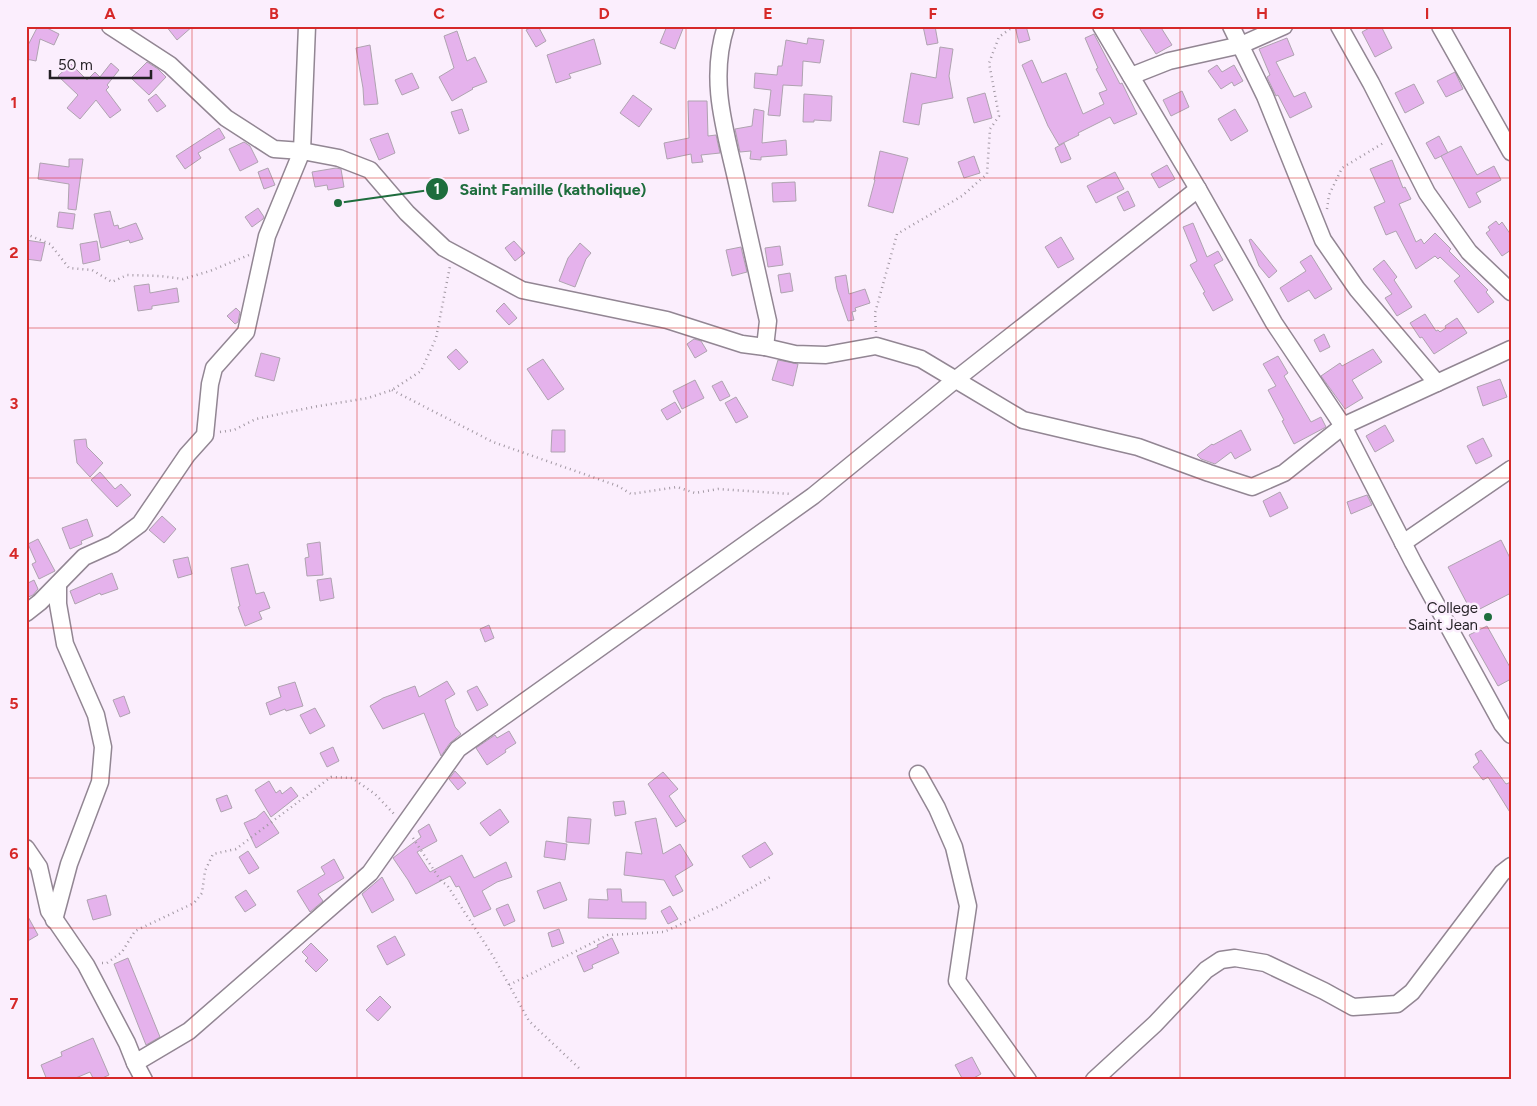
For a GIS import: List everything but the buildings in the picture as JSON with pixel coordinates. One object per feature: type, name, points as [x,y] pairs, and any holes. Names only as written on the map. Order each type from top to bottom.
[{"type":"street","points":[[110,26],[170,65],[226,118],[274,149],[302,151],[339,158],[370,170],[407,213],[444,248],[522,290],[667,320],[742,344],[795,354],[826,355],[876,346],[921,359],[1023,420],[1138,447],[1209,473],[1252,486],[1284,473],[1343,426],[1511,349]]},
{"type":"street","points":[[26,613],[40,602],[84,557],[113,544],[140,524],[187,455],[205,435],[210,384],[214,368],[246,332],[267,236],[302,151],[307,26]]},
{"type":"street","points":[[726,26],[721,41],[717,86],[724,131],[768,321],[765,347]]},
{"type":"street","points":[[1101,26],[1274,323],[1343,426],[1403,544],[1502,724],[1511,735]]},
{"type":"street","points":[[1232,26],[1266,96],[1323,240],[1357,289],[1437,382]]},
{"type":"street","points":[[1131,76],[1168,61],[1241,45],[1284,26]]},
{"type":"street","points":[[1339,26],[1371,83],[1427,193],[1469,252],[1511,292]]},
{"type":"street","points":[[1440,26],[1511,152]]},
{"type":"street","points":[[135,1063],[189,1031],[370,873],[458,749],[813,496],[955,380],[1198,190]]},
{"type":"street","points":[[1403,544],[1511,468]]},
{"type":"street","points":[[54,920],[69,864],[100,782],[103,747],[96,715],[64,644],[58,604],[58,584]]},
{"type":"street","points":[[918,774],[937,808],[954,847],[968,906],[957,981],[1028,1080]]},
{"type":"street","points":[[26,848],[39,867],[49,911],[86,965],[127,1042],[144,1080]]},
{"type":"street","points":[[1094,1080],[1160,1018],[1206,970],[1221,960],[1235,958],[1265,963],[1324,991],[1352,1007],[1396,1004],[1412,992],[1502,874],[1511,866]]},
{"type":"path","points":[[876,346],[875,314],[897,234],[962,196],[987,174],[990,129],[999,116],[989,63],[999,37],[1014,26]]},
{"type":"path","points":[[1326,213],[1329,195],[1342,168],[1397,134]]},
{"type":"path","points":[[26,234],[50,244],[69,268],[92,270],[112,282],[127,275],[160,276],[183,280],[264,249]]},
{"type":"path","points":[[205,435],[234,430],[256,419],[368,398],[392,390],[421,371],[436,338],[452,252]]},
{"type":"path","points":[[392,390],[493,442],[618,486],[632,494],[677,487],[696,493],[718,489],[813,496]]},
{"type":"path","points":[[509,985],[608,935],[664,932],[722,905],[772,876]]},
{"type":"place","name":"Saint Famille (katholique)","points":[[338,203]]},
{"type":"place","name":"College Saint Jean","points":[[1488,617]]}]
